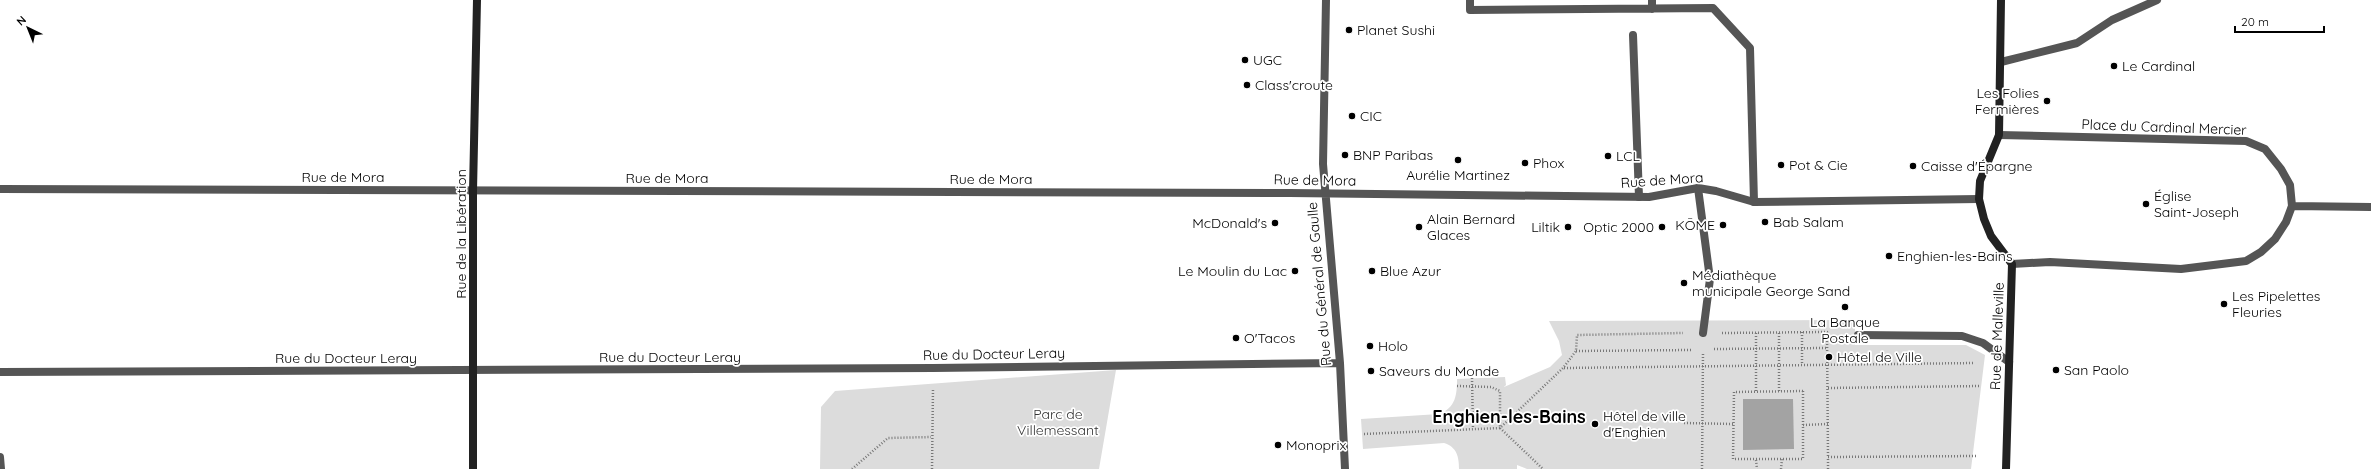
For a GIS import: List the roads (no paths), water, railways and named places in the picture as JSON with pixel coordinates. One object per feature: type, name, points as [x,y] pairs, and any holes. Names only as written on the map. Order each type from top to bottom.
[{"type":"main road","name":"Rue de la Libération","points":[[473,469],[473,191],[477,0]]},
{"type":"main road","name":"Rue de Malleville","points":[[2001,0],[1999,135],[1980,181],[1979,199],[1984,219],[1991,236],[2012,264],[2006,469]]},
{"type":"street","name":"Rue du Général de Gaulle","points":[[1326,0],[1325,193],[1340,363],[1345,469]]},
{"type":"street","points":[[1470,0],[1470,10],[1713,8],[1750,48],[1754,202]]},
{"type":"street","points":[[1652,0],[1652,9]]},
{"type":"street","points":[[2001,62],[2077,43],[2112,20],[2157,0]]},
{"type":"street","points":[[1633,35],[1639,197]]},
{"type":"street","name":"Place du Cardinal Mercier","points":[[1999,135],[2246,141],[2265,149],[2281,168],[2290,185],[2292,206],[2286,222],[2275,238],[2260,252],[2246,261],[2181,269],[2050,262],[2012,264]]},
{"type":"street","name":"Rue de Mora","points":[[0,189],[1325,193],[1639,197],[1674,194],[1698,188],[1716,191],[1754,202],[1979,199]]},
{"type":"street","points":[[1698,188],[1710,279],[1703,333]]},
{"type":"street","points":[[2292,206],[2371,207]]},
{"type":"street","points":[[1858,336],[1962,336],[1983,343],[2009,362]]},
{"type":"street","name":"Rue du Docteur Leray","points":[[0,372],[933,368],[1340,363]]},
{"type":"street","points":[[0,457],[1,469]]},
{"type":"place","name":"Planet Sushi","points":[[1349,30]]},
{"type":"place","name":"UGC","points":[[1245,60]]},
{"type":"place","name":"Le Cardinal","points":[[2114,66]]},
{"type":"place","name":"Class'croute","points":[[1247,85]]},
{"type":"place","name":"Les Folies Fermières","points":[[2047,101]]},
{"type":"place","name":"CIC","points":[[1352,116]]},
{"type":"place","name":"BNP Paribas","points":[[1345,155]]},
{"type":"place","name":"LCL","points":[[1608,156]]},
{"type":"place","name":"Aurélie Martinez","points":[[1458,160]]},
{"type":"place","name":"Phox","points":[[1525,163]]},
{"type":"place","name":"Pot & Cie","points":[[1781,165]]},
{"type":"place","name":"Caisse d'Épargne","points":[[1913,166]]},
{"type":"place","name":"Église Saint-Joseph","points":[[2146,204]]},
{"type":"place","name":"Bab Salam","points":[[1765,222]]},
{"type":"place","name":"McDonald's","points":[[1275,223]]},
{"type":"place","name":"KŌME","points":[[1723,225]]},
{"type":"place","name":"Alain Bernard Glaces","points":[[1419,227]]},
{"type":"place","name":"Liltik","points":[[1568,227]]},
{"type":"place","name":"Optic 2000","points":[[1662,227]]},
{"type":"place","name":"Enghien-les-Bains","points":[[1889,256]]},
{"type":"place","name":"Le Moulin du Lac","points":[[1295,271]]},
{"type":"place","name":"Blue Azur","points":[[1372,271]]},
{"type":"place","name":"Médiathèque municipale George Sand","points":[[1684,283]]},
{"type":"place","name":"Les Pipelettes Fleuries","points":[[2224,304]]},
{"type":"place","name":"La Banque Postale","points":[[1845,307]]},
{"type":"place","name":"O'Tacos","points":[[1236,338]]},
{"type":"place","name":"Holo","points":[[1370,346]]},
{"type":"place","name":"Hôtel de Ville","points":[[1829,357]]},
{"type":"place","name":"San Paolo","points":[[2056,370]]},
{"type":"place","name":"Saveurs du Monde","points":[[1371,371]]},
{"type":"place","name":"Hôtel de ville d'Enghien","points":[[1595,424]]},
{"type":"place","name":"Monoprix","points":[[1278,445]]},
{"type":"district","name":"Enghien-les-Bains","points":[[1509,416]]},
{"type":"park label","name":"Parc de Villemessant","points":[[1058,422]]}]
